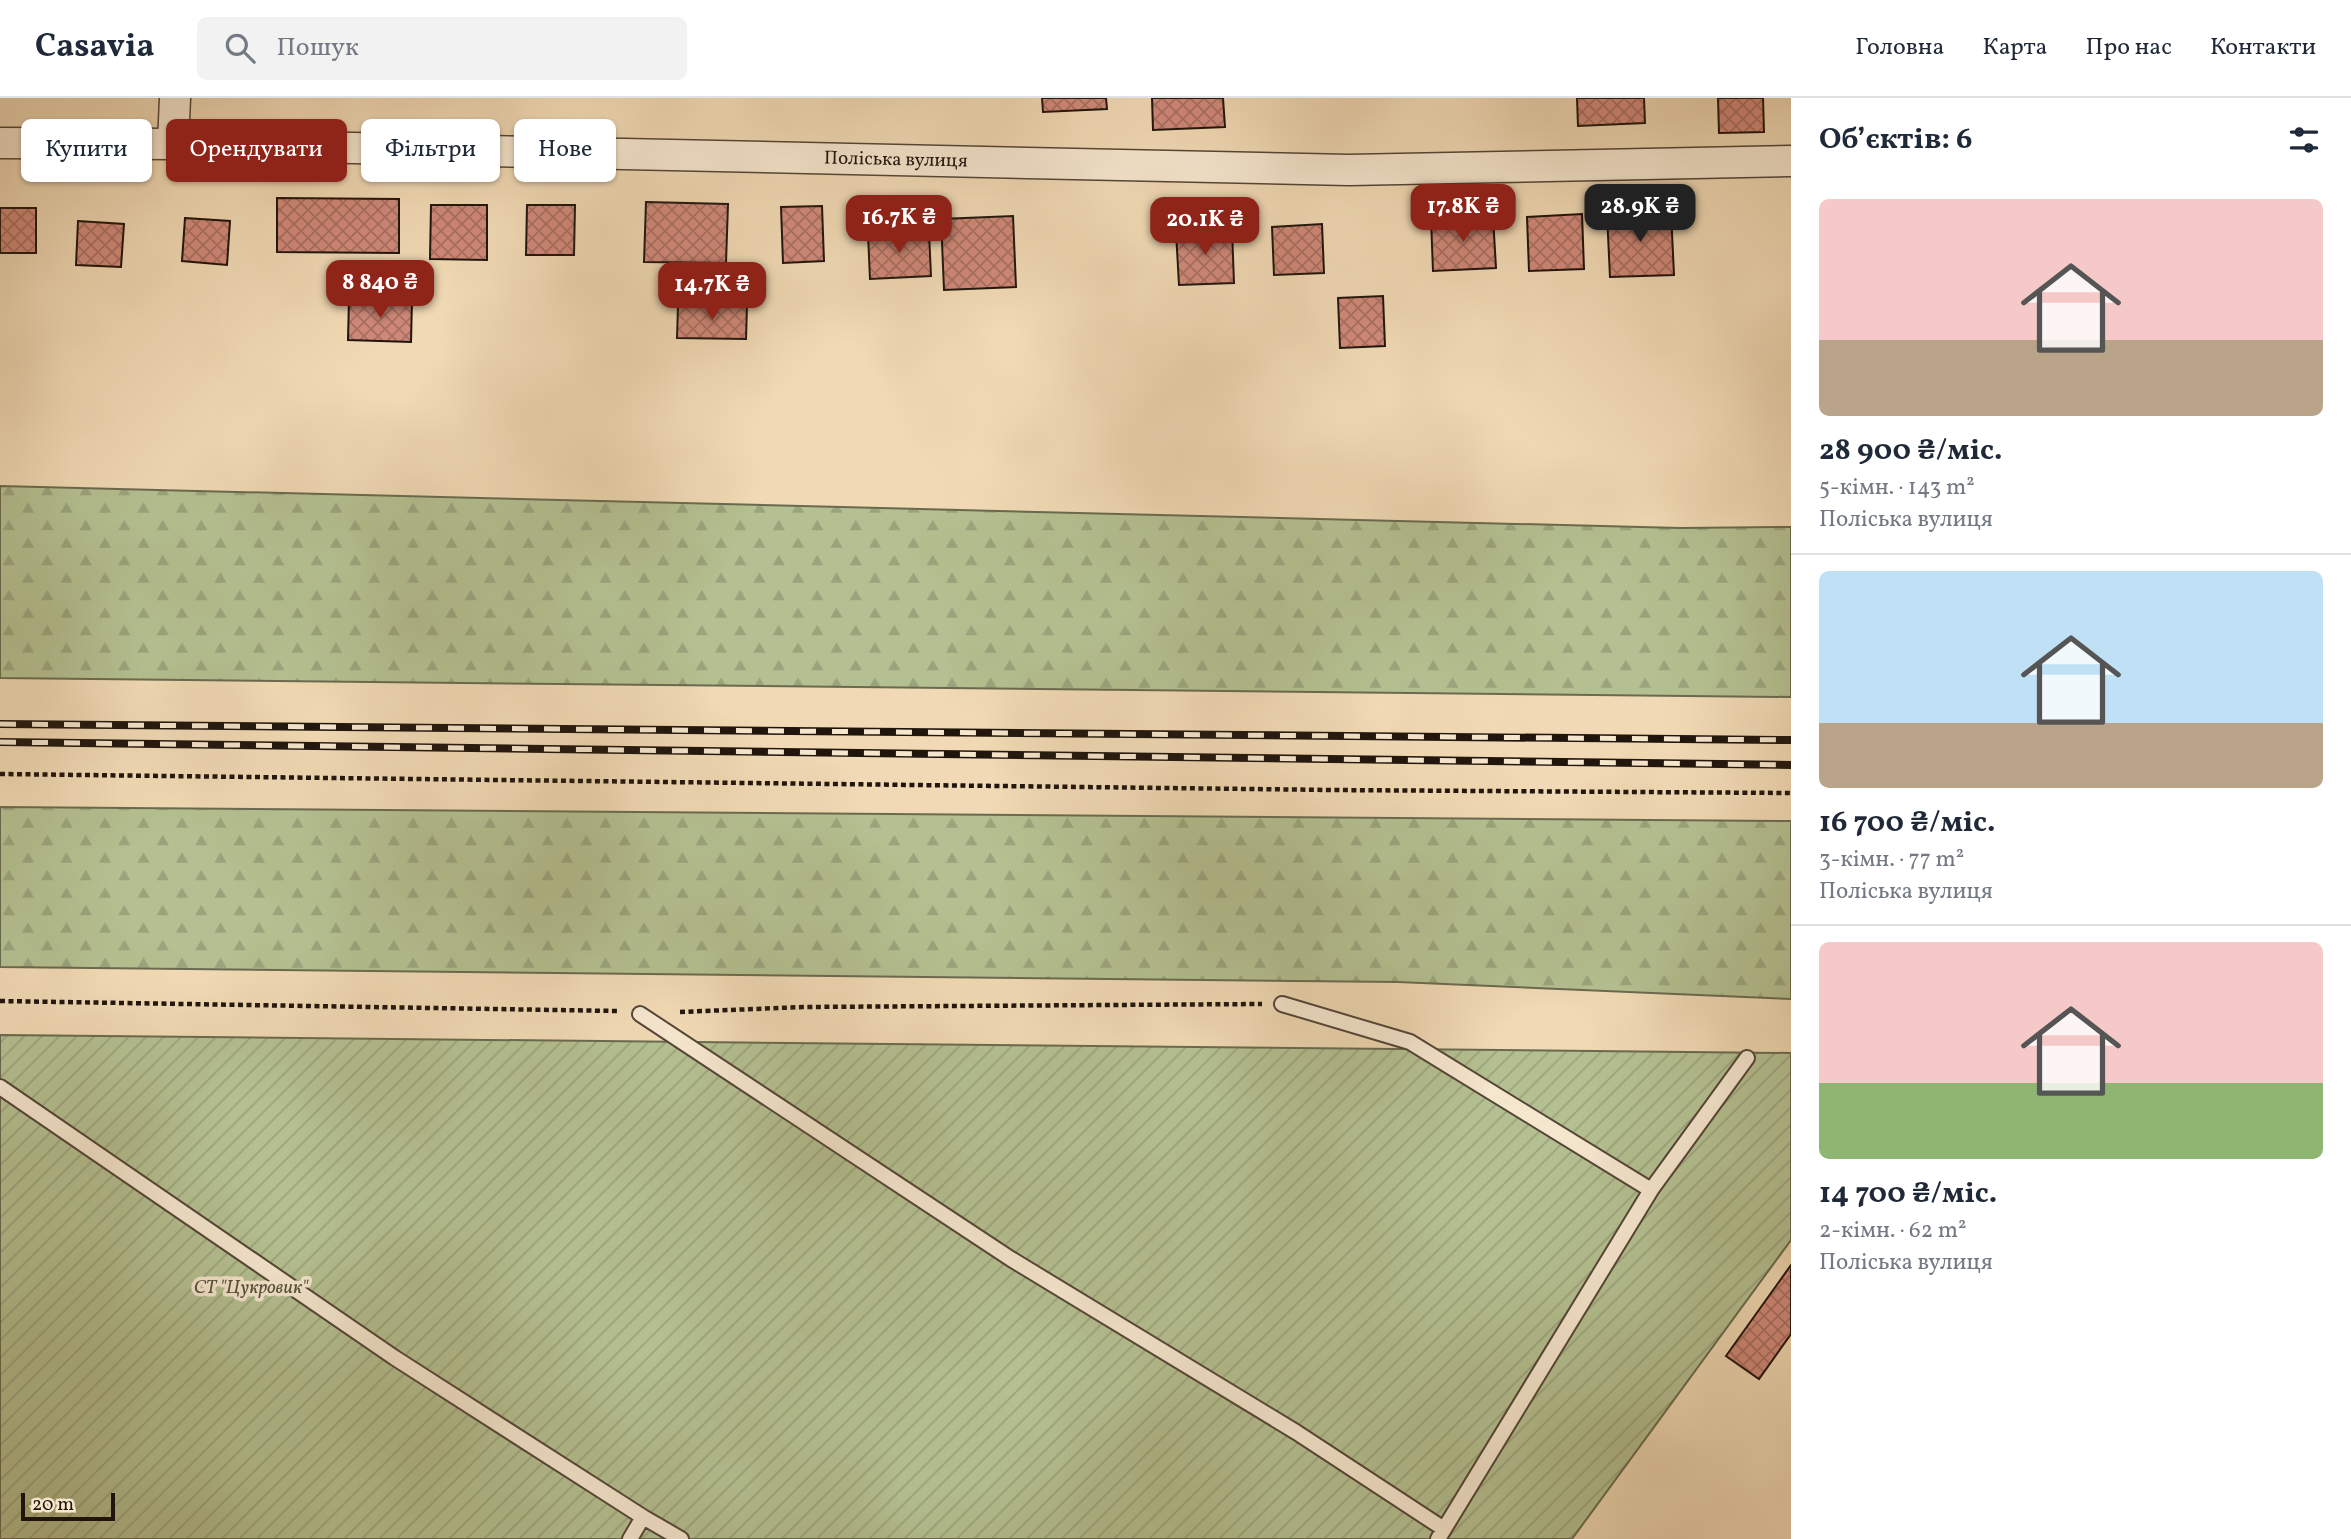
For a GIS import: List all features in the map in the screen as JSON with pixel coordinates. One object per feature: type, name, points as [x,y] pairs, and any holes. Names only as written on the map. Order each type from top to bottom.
[{"type":"street","points":[[174,119],[175,98]]},
{"type":"street","name":"Поліська вулиця","points":[[0,143],[166,144]]},
{"type":"street","name":"Поліська вулиця","points":[[347,148],[1349,170],[1791,161]]},
{"type":"lane","points":[[1282,1004],[1410,1042],[1651,1190]]},
{"type":"lane","points":[[640,1014],[1011,1259],[1296,1432],[1441,1534],[1651,1190],[1747,1058]]},
{"type":"lane","points":[[0,1087],[395,1358],[681,1539]]},
{"type":"lane","points":[[630,1539],[643,1517]]},
{"type":"path","points":[[0,774],[1791,793]]},
{"type":"path","points":[[0,1001],[609,1010],[640,1014],[844,1007],[1121,1003],[1282,1004]]},
{"type":"green space","points":[[0,486],[1680,528],[1791,527],[1791,697],[0,678]]},
{"type":"green space","points":[[0,807],[1791,821],[1791,999],[1398,982],[0,967]]},
{"type":"green space","name":"СТ \"Цукровик\"","points":[[0,1035],[1791,1053],[1791,1240],[1572,1539],[0,1539]]},
{"type":"building","points":[[1042,98],[1106,98],[1107,109],[1043,112]]},
{"type":"building","points":[[1152,98],[1223,98],[1225,127],[1153,130]]},
{"type":"building","points":[[1577,98],[1644,98],[1645,123],[1578,126]]},
{"type":"building","points":[[1718,98],[1763,98],[1764,132],[1719,133]]},
{"type":"building","points":[[277,198],[399,199],[399,253],[277,252]]},
{"type":"building","points":[[646,202],[728,204],[726,263],[644,262]]},
{"type":"building","points":[[431,205],[487,205],[487,260],[430,259]]},
{"type":"building","points":[[527,205],[575,205],[574,255],[526,255]]},
{"type":"building","points":[[822,206],[824,261],[783,263],[781,207]]},
{"type":"building","points":[[0,208],[36,208],[36,253],[0,253]]},
{"type":"building","points":[[1671,212],[1674,275],[1610,277],[1607,214]]},
{"type":"building","points":[[1582,214],[1584,269],[1529,271],[1527,217]]},
{"type":"building","points":[[1013,216],[1016,287],[944,290],[941,219]]},
{"type":"building","points":[[1493,217],[1496,268],[1433,271],[1431,219]]},
{"type":"building","points":[[185,218],[230,221],[227,265],[182,261]]},
{"type":"building","points":[[78,221],[124,224],[121,267],[76,265]]},
{"type":"building","points":[[1322,224],[1324,273],[1274,275],[1272,227]]},
{"type":"building","points":[[1232,230],[1234,283],[1179,285],[1176,232]]},
{"type":"building","points":[[929,232],[931,276],[870,279],[868,234]]},
{"type":"building","points":[[1383,296],[1385,346],[1340,348],[1338,298]]},
{"type":"building","points":[[349,299],[412,300],[411,342],[348,340]]},
{"type":"building","points":[[678,305],[747,306],[746,339],[677,338]]},
{"type":"building","points":[[1791,1265],[1791,1334],[1759,1379],[1726,1356]]},
{"type":"railway","points":[[0,724],[1791,740]]},
{"type":"railway","points":[[0,742],[1791,765]]}]
